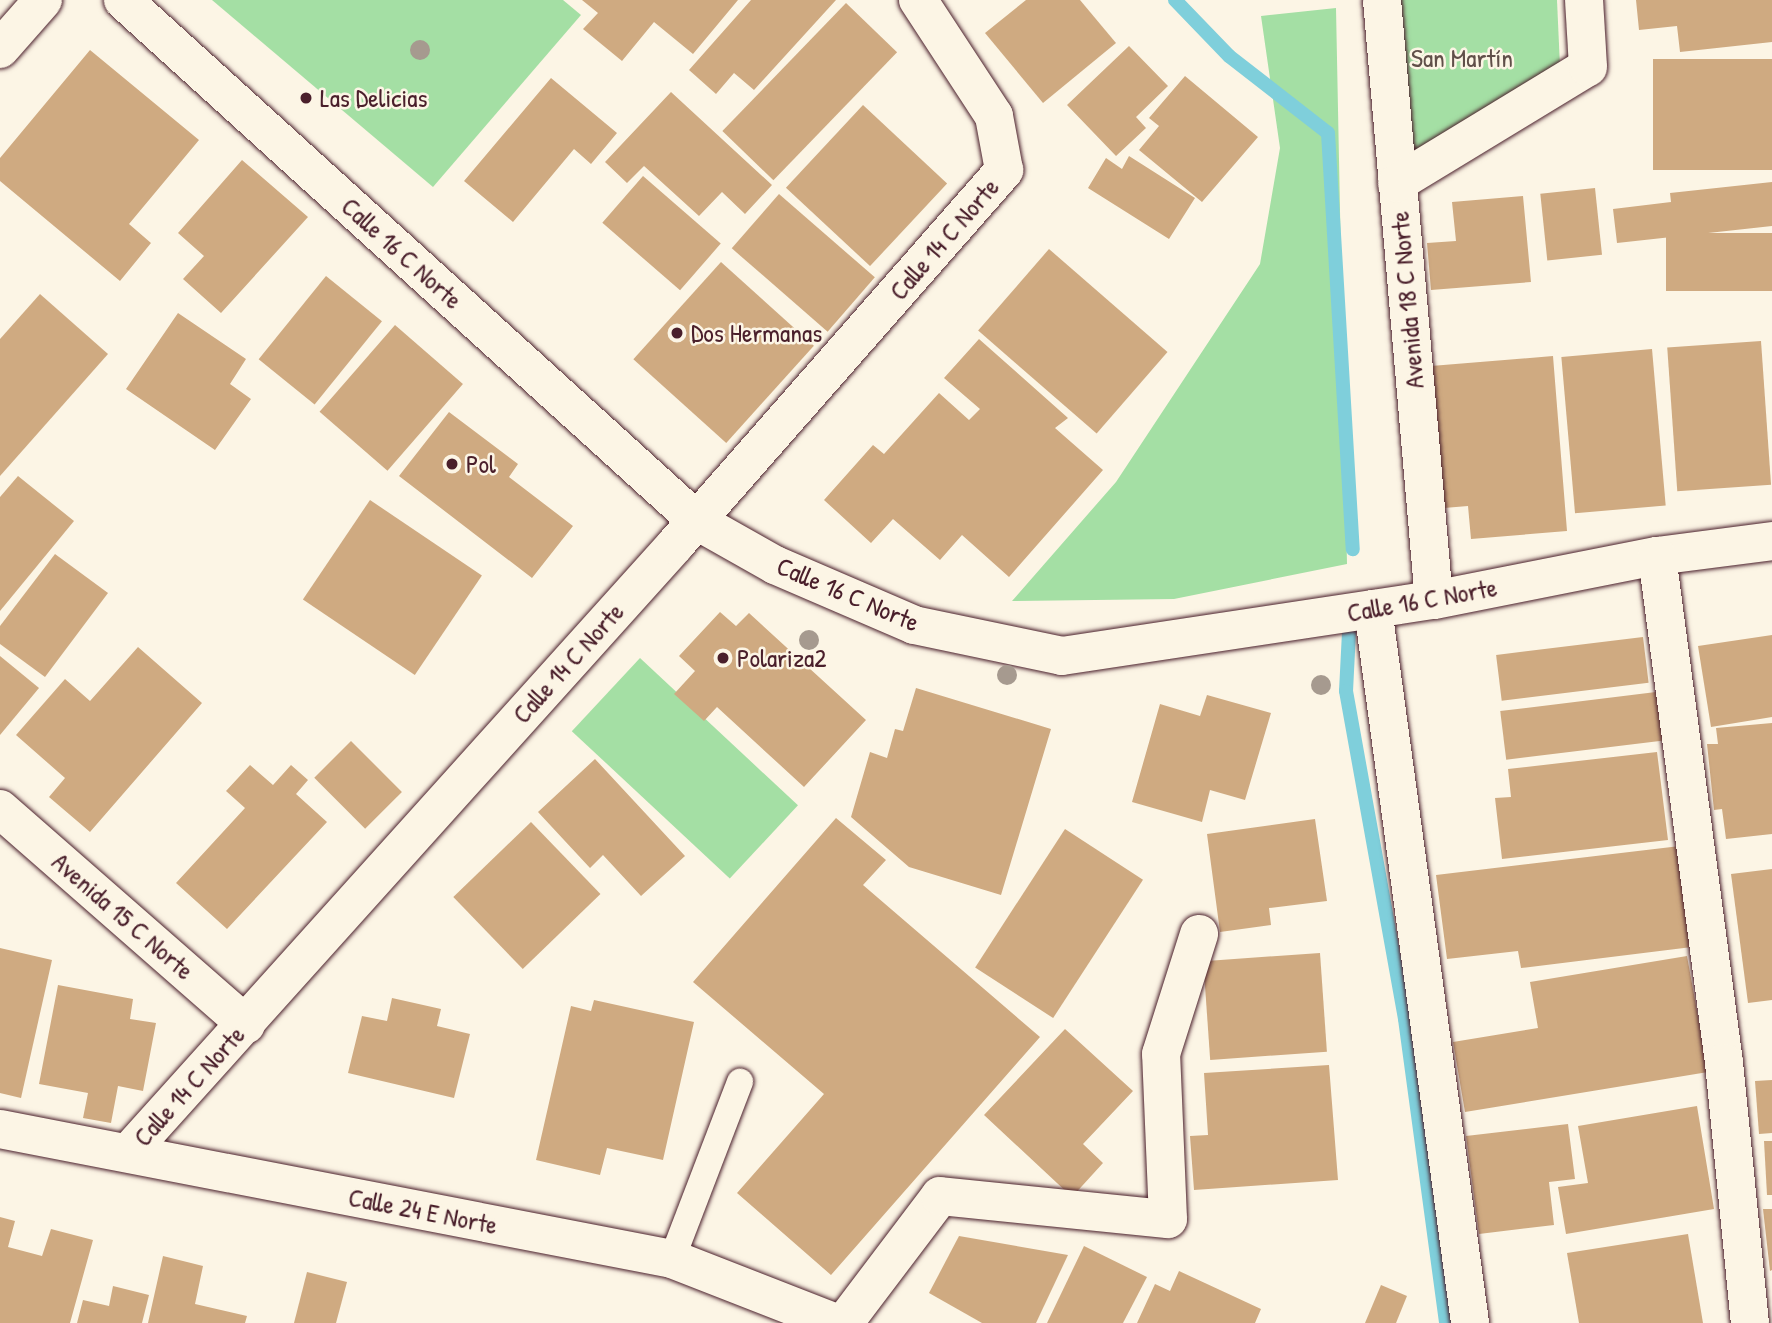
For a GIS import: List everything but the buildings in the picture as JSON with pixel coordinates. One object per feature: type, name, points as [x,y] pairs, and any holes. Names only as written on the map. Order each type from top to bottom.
[{"type":"street","points":[[0,49],[43,0]]},
{"type":"street","name":"Calle 16 C Norte","points":[[123,0],[697,521],[775,565],[914,625],[1062,656],[1434,600],[1657,556],[1772,541]]},
{"type":"street","name":"Calle 14 C Norte","points":[[128,1153],[697,521],[1004,170],[994,116],[918,0]]},
{"type":"street","name":"Avenida 18 C Norte","points":[[1382,0],[1434,600]]},
{"type":"street","points":[[1397,183],[1588,67],[1584,0]]},
{"type":"street","points":[[1657,556],[1724,1063],[1750,1323]]},
{"type":"street","points":[[1373,609],[1470,1323]]},
{"type":"street","name":"Avenida 15 C Norte","points":[[0,809],[246,1024]]},
{"type":"street","points":[[844,1323],[940,1196],[1168,1219],[1161,1054],[1199,934]]},
{"type":"street","name":"Calle 24 E Norte","points":[[0,1129],[672,1259],[836,1323]]},
{"type":"lane","points":[[672,1259],[740,1082]]},
{"type":"green space","points":[[212,0],[563,0],[581,15],[433,187]]},
{"type":"green space","name":"San Martín","points":[[1399,0],[1557,0],[1560,67],[1402,162]]},
{"type":"green space","points":[[1336,8],[1347,564],[1174,599],[1012,601],[1116,482],[1260,264],[1280,148],[1261,16]]},
{"type":"green space","points":[[640,658],[798,805],[730,878],[572,731]]},
{"type":"waterway","points":[[1175,0],[1229,56],[1328,133],[1353,549]]},
{"type":"waterway","points":[[1349,632],[1346,691],[1405,1019],[1446,1323]]},
{"type":"place","name":"Las Delicias","points":[[306,98]]},
{"type":"place","name":"Dos Hermanas","points":[[677,333]]},
{"type":"place","name":"Pol","points":[[452,464]]},
{"type":"place","name":"Polariza2","points":[[723,658]]}]
